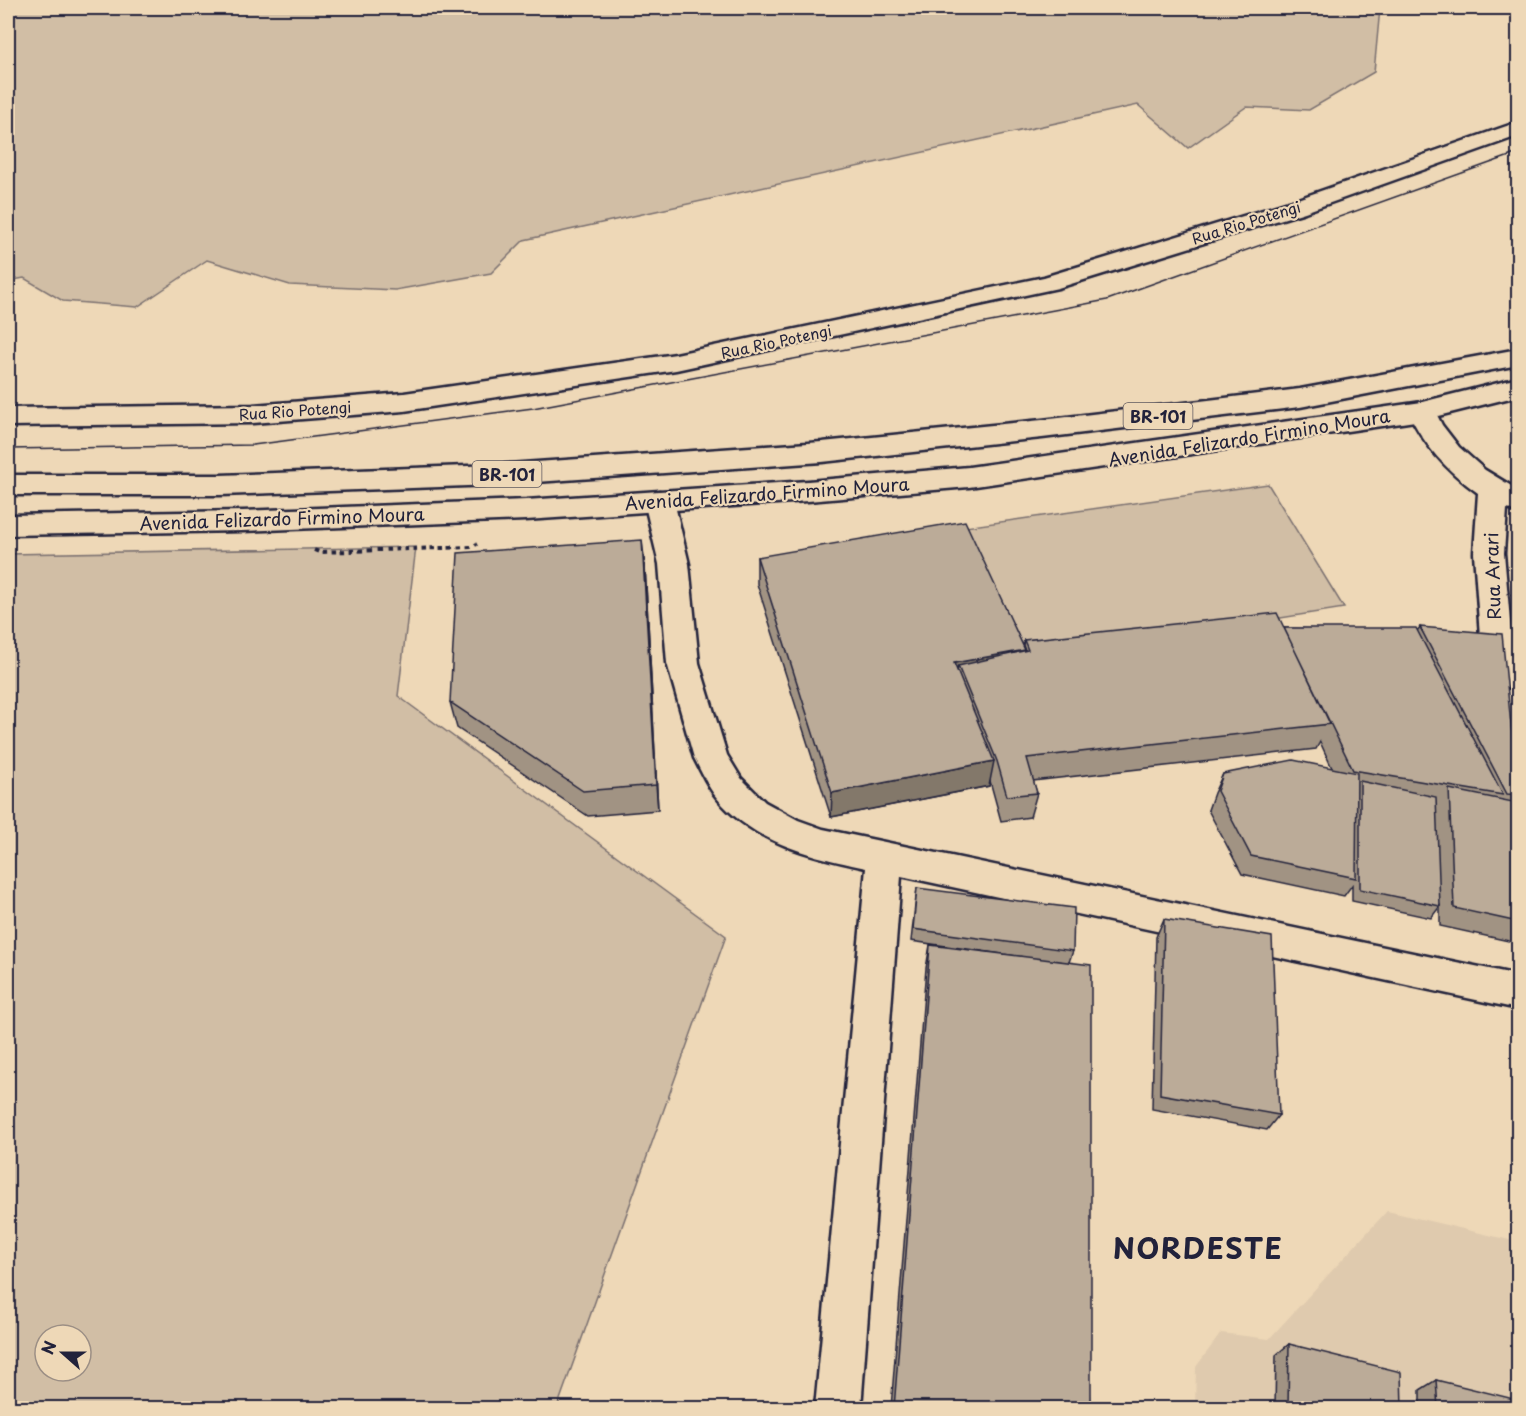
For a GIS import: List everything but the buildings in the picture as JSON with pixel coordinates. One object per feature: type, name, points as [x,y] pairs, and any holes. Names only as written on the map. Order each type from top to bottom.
[{"type":"main road","name":"Rua Rio Potengi","points":[[8,417],[253,414],[404,402],[676,363],[1049,284],[1297,207],[1518,129]]},
{"type":"main road","name":"Avenida Felizardo Firmino Moura","points":[[8,485],[220,485],[495,475],[822,452],[1042,429],[1300,398],[1518,357]]},
{"type":"main road","name":"Avenida Felizardo Firmino Moura","points":[[8,525],[243,521],[526,510],[969,477],[1422,411],[1518,387]]},
{"type":"main road","points":[[1422,411],[1427,423],[1460,464],[1506,497]]},
{"type":"main road","name":"Rua Arari","points":[[1502,712],[1489,553],[1506,497]]},
{"type":"main road","points":[[658,501],[674,564],[683,663],[711,758],[729,788],[753,812],[786,831],[824,844],[1518,992]]},
{"type":"main road","points":[[838,1408],[885,856]]},
{"type":"shaded area","points":[[8,8],[1380,8],[1374,72],[1309,110],[1246,107],[1188,148],[1138,105],[524,240],[491,273],[395,290],[290,285],[207,260],[137,307],[63,301],[24,278],[8,281]]},
{"type":"shaded area","points":[[1268,484],[1344,608],[1018,659],[965,527]]},
{"type":"shaded area","points":[[416,547],[398,696],[726,936],[557,1408],[8,1408],[8,554]]},
{"type":"shaded area","points":[[1387,1211],[1518,1242],[1518,1408],[1195,1408],[1196,1367],[1221,1333],[1269,1339]]},
{"type":"tram line","points":[[8,449],[253,445],[533,408],[1107,300],[1518,153]]},
{"type":"district","name":"NORDESTE","points":[[1198,1247]]}]
